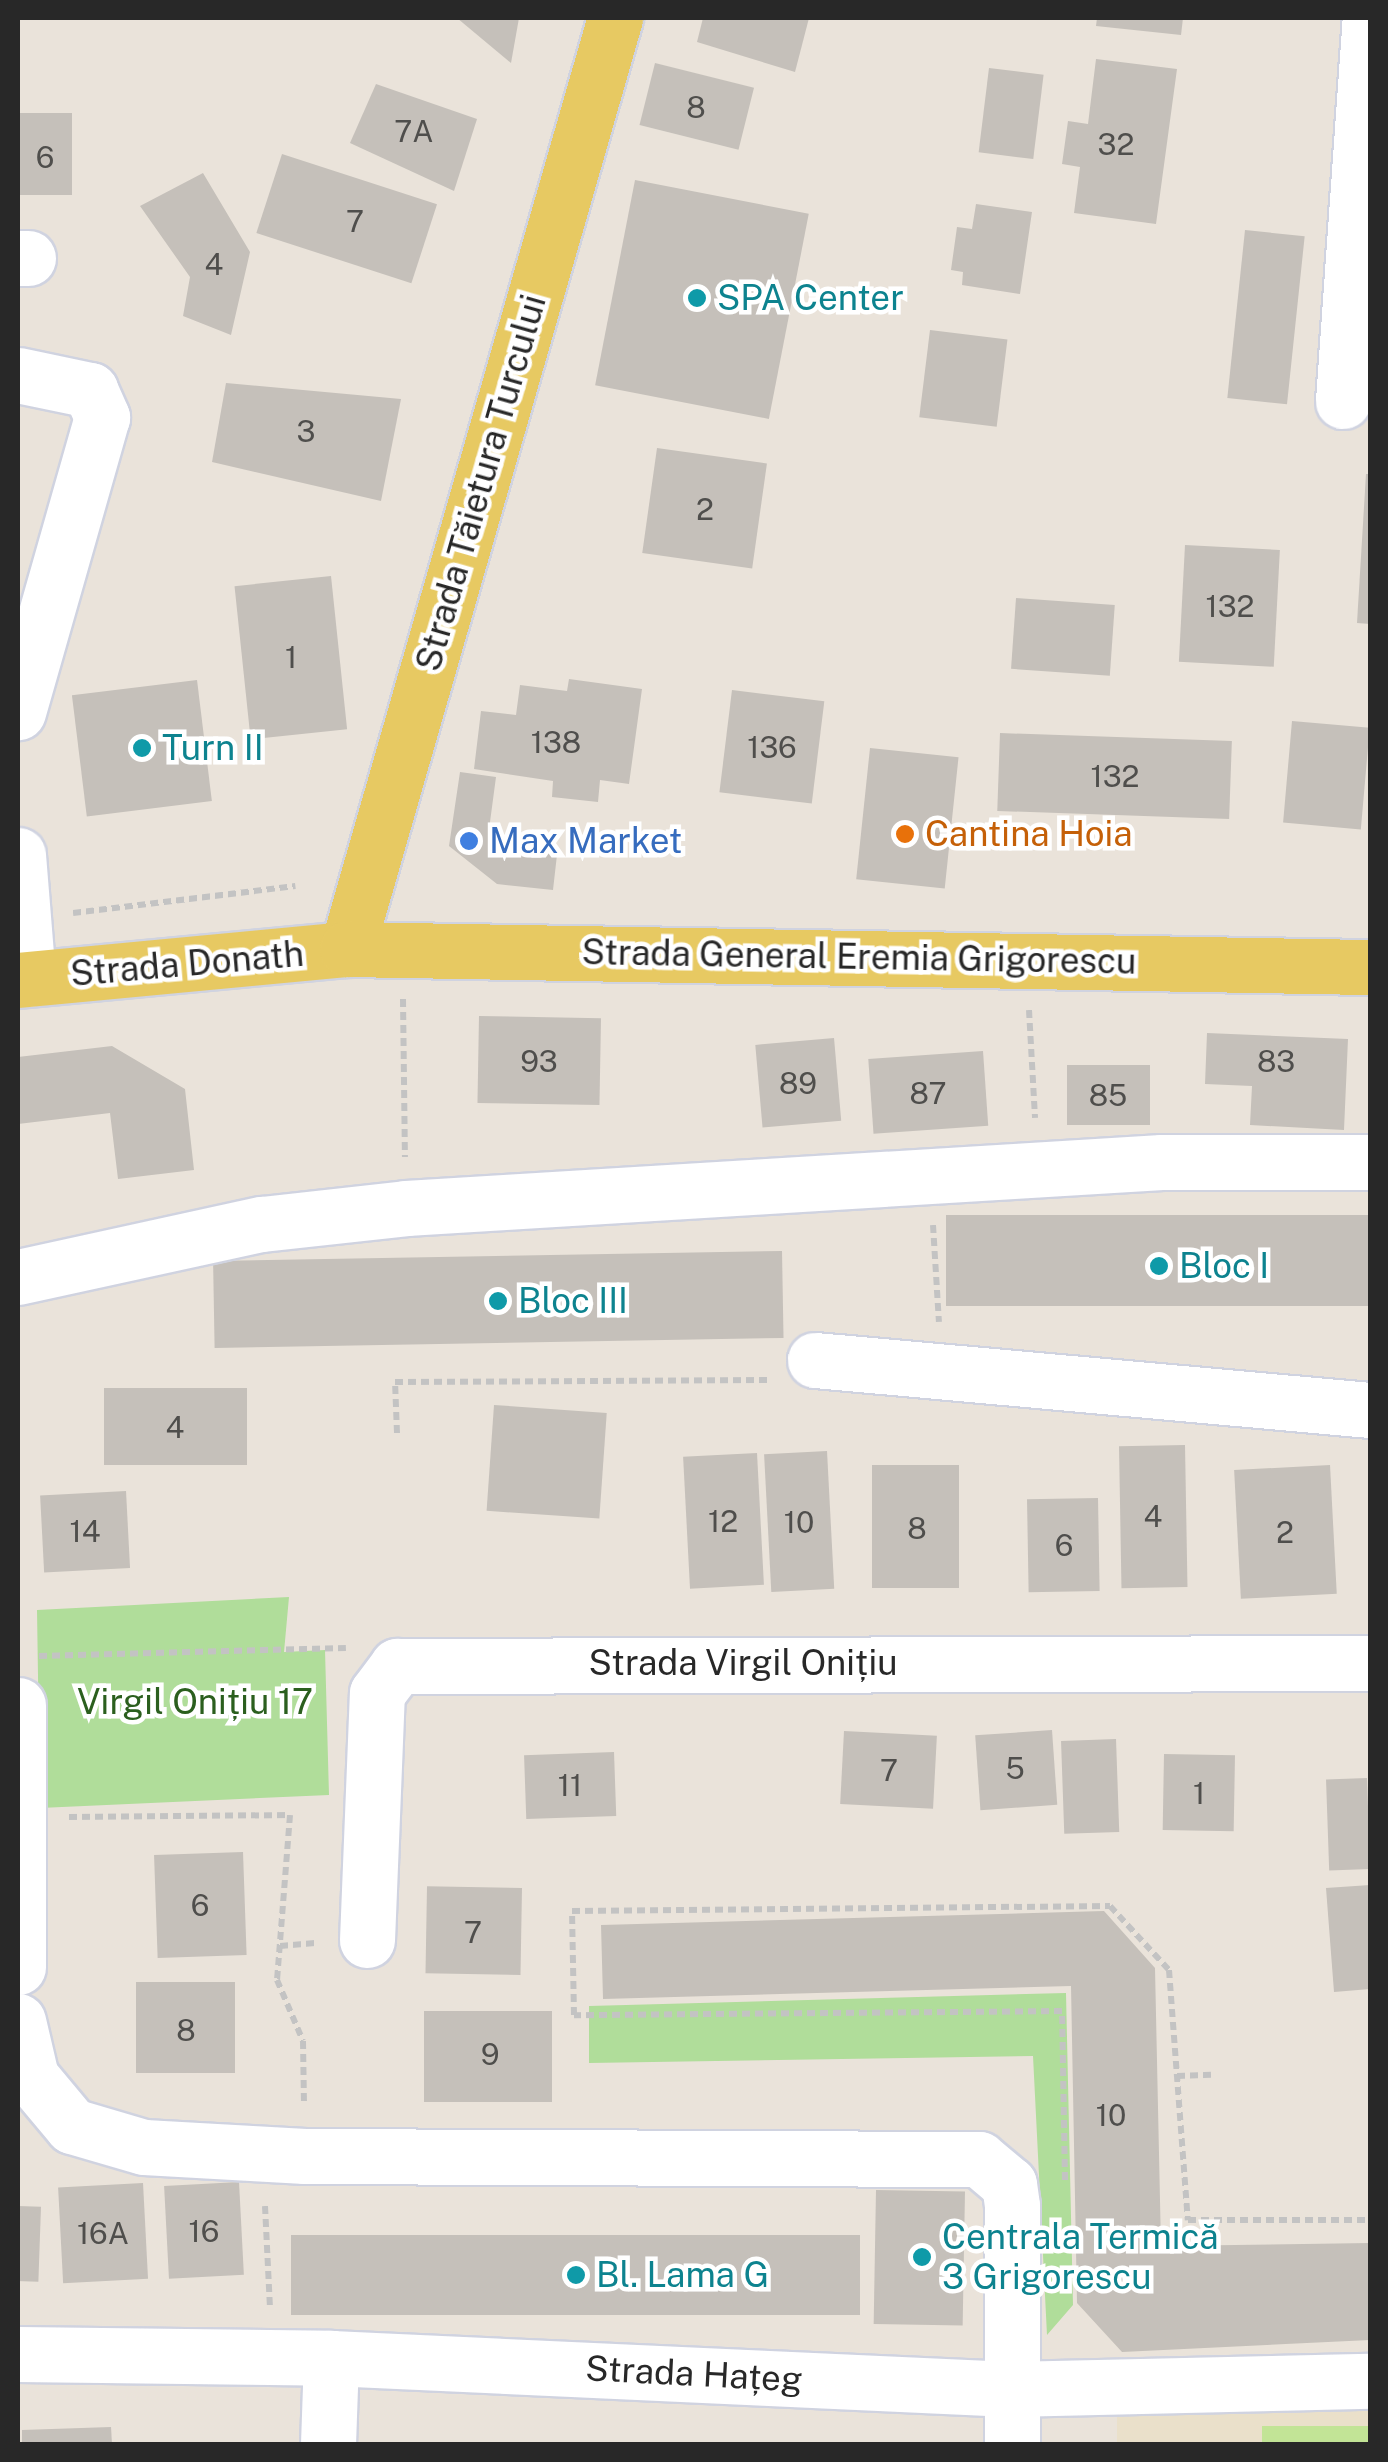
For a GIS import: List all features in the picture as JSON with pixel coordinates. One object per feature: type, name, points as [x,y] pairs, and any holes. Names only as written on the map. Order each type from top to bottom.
[{"type":"main road","name":"Strada Tăietura Turcului","points":[[347,949],[608,22]]},
{"type":"main road","name":"Strada General Eremia Grigorescu","points":[[347,949],[1370,967]]},
{"type":"main road","name":"Strada Donath","points":[[23,979],[347,949]]},
{"type":"street","points":[[1343,401],[1370,18]]},
{"type":"street","points":[[18,375],[90,390],[102,417],[18,712]]},
{"type":"street","name":"Strada Donath","points":[[18,855],[23,979]]},
{"type":"street","points":[[18,1277],[262,1224],[406,1208],[1038,1169],[1370,1162]]},
{"type":"street","points":[[816,1360],[1370,1410]]},
{"type":"street","name":"Strada Virgil Onițiu","points":[[398,1666],[1370,1662]]},
{"type":"street","points":[[368,1940],[377,1694],[398,1666]]},
{"type":"street","points":[[18,1704],[22,1817],[18,1968]]},
{"type":"street","points":[[18,2021],[31,2077],[72,2126],[144,2147],[284,2155],[979,2158],[996,2168],[1010,2195],[1012,2444]]},
{"type":"street","name":"Strada Hațeg","points":[[18,2354],[331,2358],[1010,2388],[1370,2381]]},
{"type":"street","points":[[328,2444],[331,2358]]},
{"type":"path","points":[[23,920],[296,886]]},
{"type":"path","points":[[403,988],[406,1208]]},
{"type":"path","points":[[1029,998],[1038,1169]]},
{"type":"path","points":[[922,1177],[936,1240],[942,1374]]},
{"type":"path","points":[[396,1433],[395,1382],[787,1380],[816,1360]]},
{"type":"path","points":[[18,1656],[342,1646],[398,1666]]},
{"type":"path","points":[[22,1817],[290,1815],[277,1980],[303,2041],[284,2155],[272,2356]]},
{"type":"path","points":[[1065,2200],[1062,2010],[574,2015],[572,1911],[1110,1906],[1168,1970],[1188,2220],[1370,2220]]},
{"type":"path","points":[[1176,2076],[1211,2076]]},
{"type":"shaded area","points":[[1117,2401],[1370,2401],[1370,2444],[1117,2444]]},
{"type":"green space","name":"Virgil Onițiu 17","points":[[289,1597],[284,1652],[325,1650],[329,1795],[40,1808],[37,1610]]},
{"type":"green space","points":[[1066,1993],[1073,2305],[1047,2335],[1033,2056],[589,2063],[589,2006]]},
{"type":"green space","points":[[1262,2426],[1370,2426],[1370,2444],[1262,2444]]},
{"type":"building","points":[[457,18],[519,18],[511,63]]},
{"type":"building","points":[[703,18],[809,18],[795,72],[697,42]]},
{"type":"building","points":[[1097,18],[1183,18],[1181,35],[1096,26]]},
{"type":"building","points":[[1096,59],[1177,69],[1156,224],[1074,213],[1080,167],[1062,164],[1068,121],[1088,124]]},
{"type":"building","points":[[655,63],[754,88],[738,150],[640,125]]},
{"type":"building","points":[[989,68],[1044,75],[1033,159],[979,152]]},
{"type":"building","points":[[376,84],[477,119],[454,191],[350,143]]},
{"type":"building","points":[[18,113],[72,113],[72,195],[18,195]]},
{"type":"building","points":[[282,154],[437,204],[411,283],[256,233]]},
{"type":"building","points":[[203,173],[250,252],[231,335],[183,316],[190,277],[140,206]]},
{"type":"building","name":"SPA Center","points":[[635,180],[809,214],[769,419],[595,385]]},
{"type":"building","points":[[976,204],[1032,212],[1020,294],[962,285],[963,272],[951,270],[957,227],[972,229]]},
{"type":"building","points":[[1245,230],[1305,236],[1287,404],[1227,398]]},
{"type":"building","points":[[930,330],[1007,340],[997,427],[919,417]]},
{"type":"building","points":[[226,383],[401,399],[381,501],[212,462]]},
{"type":"building","points":[[657,448],[767,463],[752,568],[642,553]]},
{"type":"building","points":[[1366,474],[1370,474],[1370,624],[1357,623]]},
{"type":"building","points":[[1185,545],[1280,550],[1274,667],[1179,662]]},
{"type":"building","points":[[331,576],[347,729],[251,739],[235,586]]},
{"type":"building","points":[[1016,598],[1115,605],[1110,676],[1011,669]]},
{"type":"building","points":[[569,679],[642,689],[629,784],[600,780],[598,802],[552,797],[553,781],[474,769],[481,711],[516,715],[520,685],[567,691]]},
{"type":"building","name":"Turn II","points":[[197,680],[212,801],[87,816],[72,695]]},
{"type":"building","points":[[732,690],[824,701],[812,804],[719,792]]},
{"type":"building","points":[[1292,721],[1370,728],[1361,829],[1283,823]]},
{"type":"building","points":[[1000,733],[1232,741],[1229,819],[997,811]]},
{"type":"building","points":[[870,748],[959,757],[945,889],[856,879]]},
{"type":"building","points":[[460,772],[496,777],[488,837],[558,846],[553,890],[497,884],[449,846]]},
{"type":"building","points":[[479,1016],[601,1018],[599,1105],[477,1103]]},
{"type":"building","points":[[1207,1033],[1348,1039],[1344,1130],[1250,1125],[1252,1086],[1205,1084]]},
{"type":"building","points":[[834,1038],[841,1121],[763,1128],[755,1045]]},
{"type":"building","points":[[112,1046],[185,1089],[194,1170],[118,1179],[110,1113],[18,1124],[18,1057]]},
{"type":"building","points":[[983,1051],[988,1126],[874,1134],[868,1059]]},
{"type":"building","points":[[1067,1065],[1150,1065],[1150,1125],[1067,1125]]},
{"type":"building","name":"Bloc I","points":[[946,1215],[1370,1215],[1370,1306],[946,1306]]},
{"type":"building","name":"Bloc III","points":[[782,1251],[784,1338],[215,1348],[213,1261]]},
{"type":"building","points":[[104,1388],[247,1388],[247,1465],[104,1465]]},
{"type":"building","points":[[494,1405],[607,1413],[599,1519],[487,1511]]},
{"type":"building","points":[[1185,1445],[1187,1587],[1121,1588],[1119,1446]]},
{"type":"building","points":[[827,1451],[834,1589],[771,1592],[764,1454]]},
{"type":"building","points":[[757,1453],[764,1585],[690,1589],[683,1457]]},
{"type":"building","points":[[872,1465],[959,1465],[959,1588],[872,1588]]},
{"type":"building","points":[[1330,1465],[1337,1594],[1241,1599],[1234,1470]]},
{"type":"building","points":[[126,1491],[130,1568],[44,1572],[40,1496]]},
{"type":"building","points":[[1098,1498],[1100,1591],[1029,1592],[1027,1499]]},
{"type":"building","points":[[1052,1730],[1057,1805],[980,1810],[975,1735]]},
{"type":"building","points":[[844,1731],[937,1736],[933,1809],[840,1804]]},
{"type":"building","points":[[1116,1739],[1119,1832],[1064,1834],[1061,1741]]},
{"type":"building","points":[[614,1752],[616,1816],[526,1819],[524,1755]]},
{"type":"building","points":[[1164,1754],[1235,1755],[1234,1831],[1163,1830]]},
{"type":"building","points":[[1367,1778],[1370,1869],[1329,1870],[1326,1779]]},
{"type":"building","points":[[243,1852],[247,1955],[158,1958],[154,1855]]},
{"type":"building","points":[[1370,1885],[1370,1989],[1334,1992],[1326,1888]]},
{"type":"building","points":[[427,1886],[522,1888],[520,1975],[425,1973]]},
{"type":"building","points":[[1104,1911],[1155,1968],[1161,2246],[1370,2243],[1370,2340],[1122,2352],[1077,2303],[1071,1986],[603,1999],[601,1925]]},
{"type":"building","points":[[136,1982],[235,1982],[235,2073],[136,2073]]},
{"type":"building","points":[[424,2011],[552,2011],[552,2102],[424,2102]]},
{"type":"building","points":[[239,2182],[244,2275],[169,2279],[164,2186]]},
{"type":"building","points":[[143,2183],[148,2279],[63,2283],[58,2187]]},
{"type":"building","name":"Centrala Termică 3 Grigorescu","points":[[876,2190],[965,2192],[963,2326],[874,2324]]},
{"type":"building","points":[[18,2206],[41,2207],[38,2282],[18,2281]]},
{"type":"building","name":"Bl. Lama G","points":[[291,2235],[860,2235],[860,2315],[291,2315]]},
{"type":"building","points":[[111,2427],[112,2444],[22,2444],[22,2430]]},
{"type":"place","name":"SPA Center","points":[[697,298]]},
{"type":"place","name":"Turn II","points":[[142,748]]},
{"type":"place","name":"Cantina Hoia","points":[[905,834]]},
{"type":"place","name":"Max Market","points":[[469,841]]},
{"type":"place","name":"Bloc I","points":[[1159,1266]]},
{"type":"place","name":"Bloc III","points":[[498,1301]]},
{"type":"place","name":"Centrala Termică 3 Grigorescu","points":[[922,2257]]},
{"type":"place","name":"Bl. Lama G","points":[[576,2275]]}]
